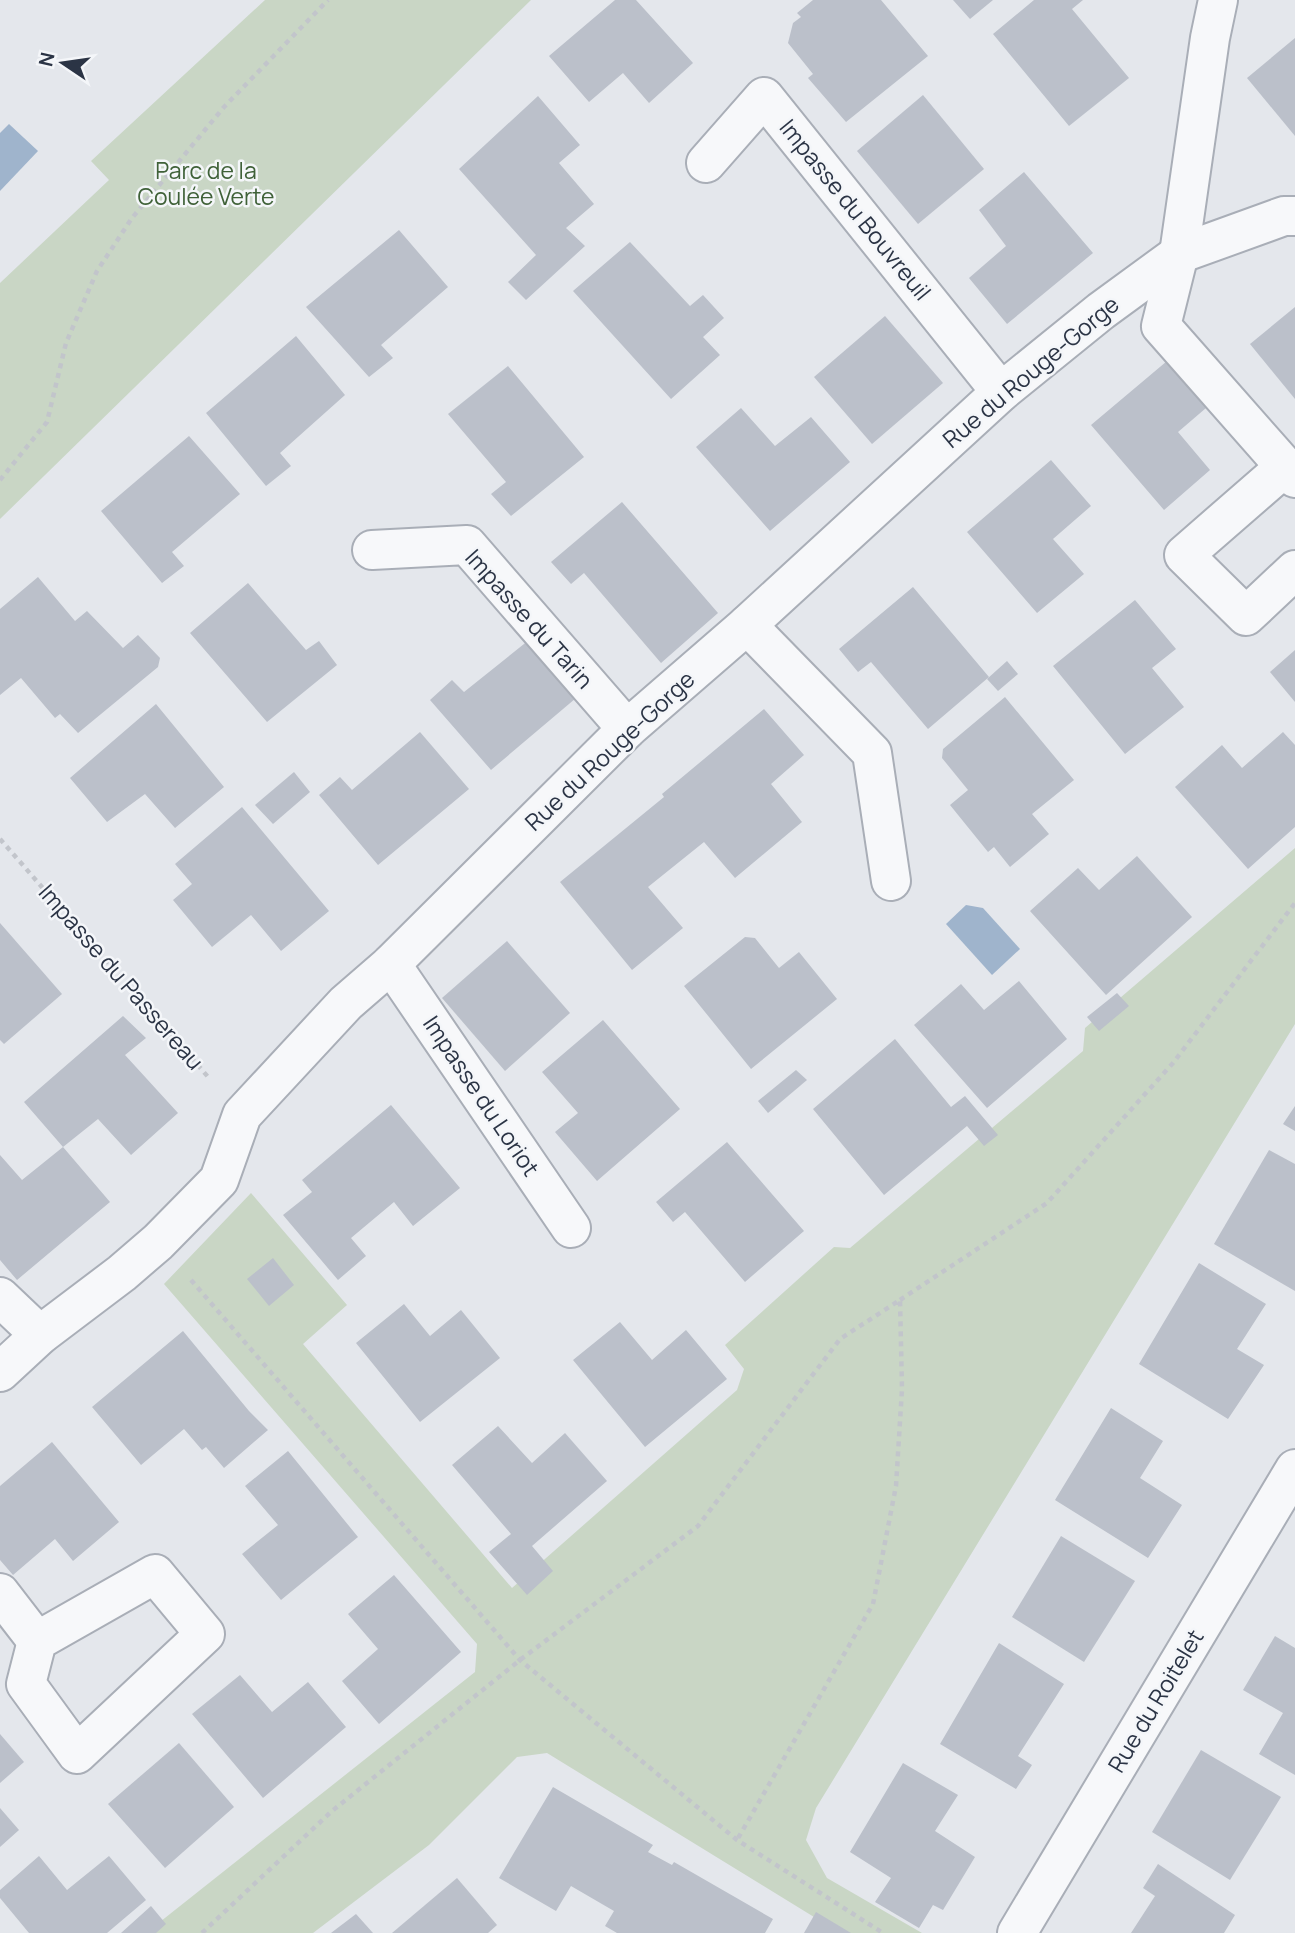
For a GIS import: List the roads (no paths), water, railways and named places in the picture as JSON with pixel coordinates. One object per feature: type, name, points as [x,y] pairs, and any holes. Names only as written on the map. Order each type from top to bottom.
[{"type":"street","points":[[1218,0],[1179,254],[1161,326],[1290,473],[1184,555],[1246,615],[1295,570]]},
{"type":"street","name":"Impasse du Bouvreuil","points":[[706,163],[764,97],[1001,392]]},
{"type":"street","name":"Rue du Rouge-Gorge","points":[[0,1372],[40,1335],[158,1242],[219,1180],[242,1115],[346,1003],[391,964],[627,729],[747,625],[1001,392],[1101,311],[1179,254],[1284,216],[1295,216]]},
{"type":"street","name":"Impasse du Tarin","points":[[372,550],[467,545],[627,729]]},
{"type":"street","points":[[747,625],[872,753],[891,881]]},
{"type":"street","name":"Impasse du Loriot","points":[[391,964],[571,1228]]},
{"type":"street","points":[[0,1297],[40,1335]]},
{"type":"street","name":"Rue du Roitelet","points":[[1017,1933],[1295,1469]]},
{"type":"street","points":[[155,1574],[205,1634],[77,1754],[26,1684],[37,1641],[155,1574]]},
{"type":"street","points":[[0,1593],[37,1641]]},
{"type":"water","points":[[9,124],[38,151],[0,191],[0,133]]},
{"type":"water","points":[[966,905],[983,908],[1020,949],[992,975],[946,924]]},
{"type":"park label","name":"Parc de la Coulée Verte","points":[[206,184]]}]
